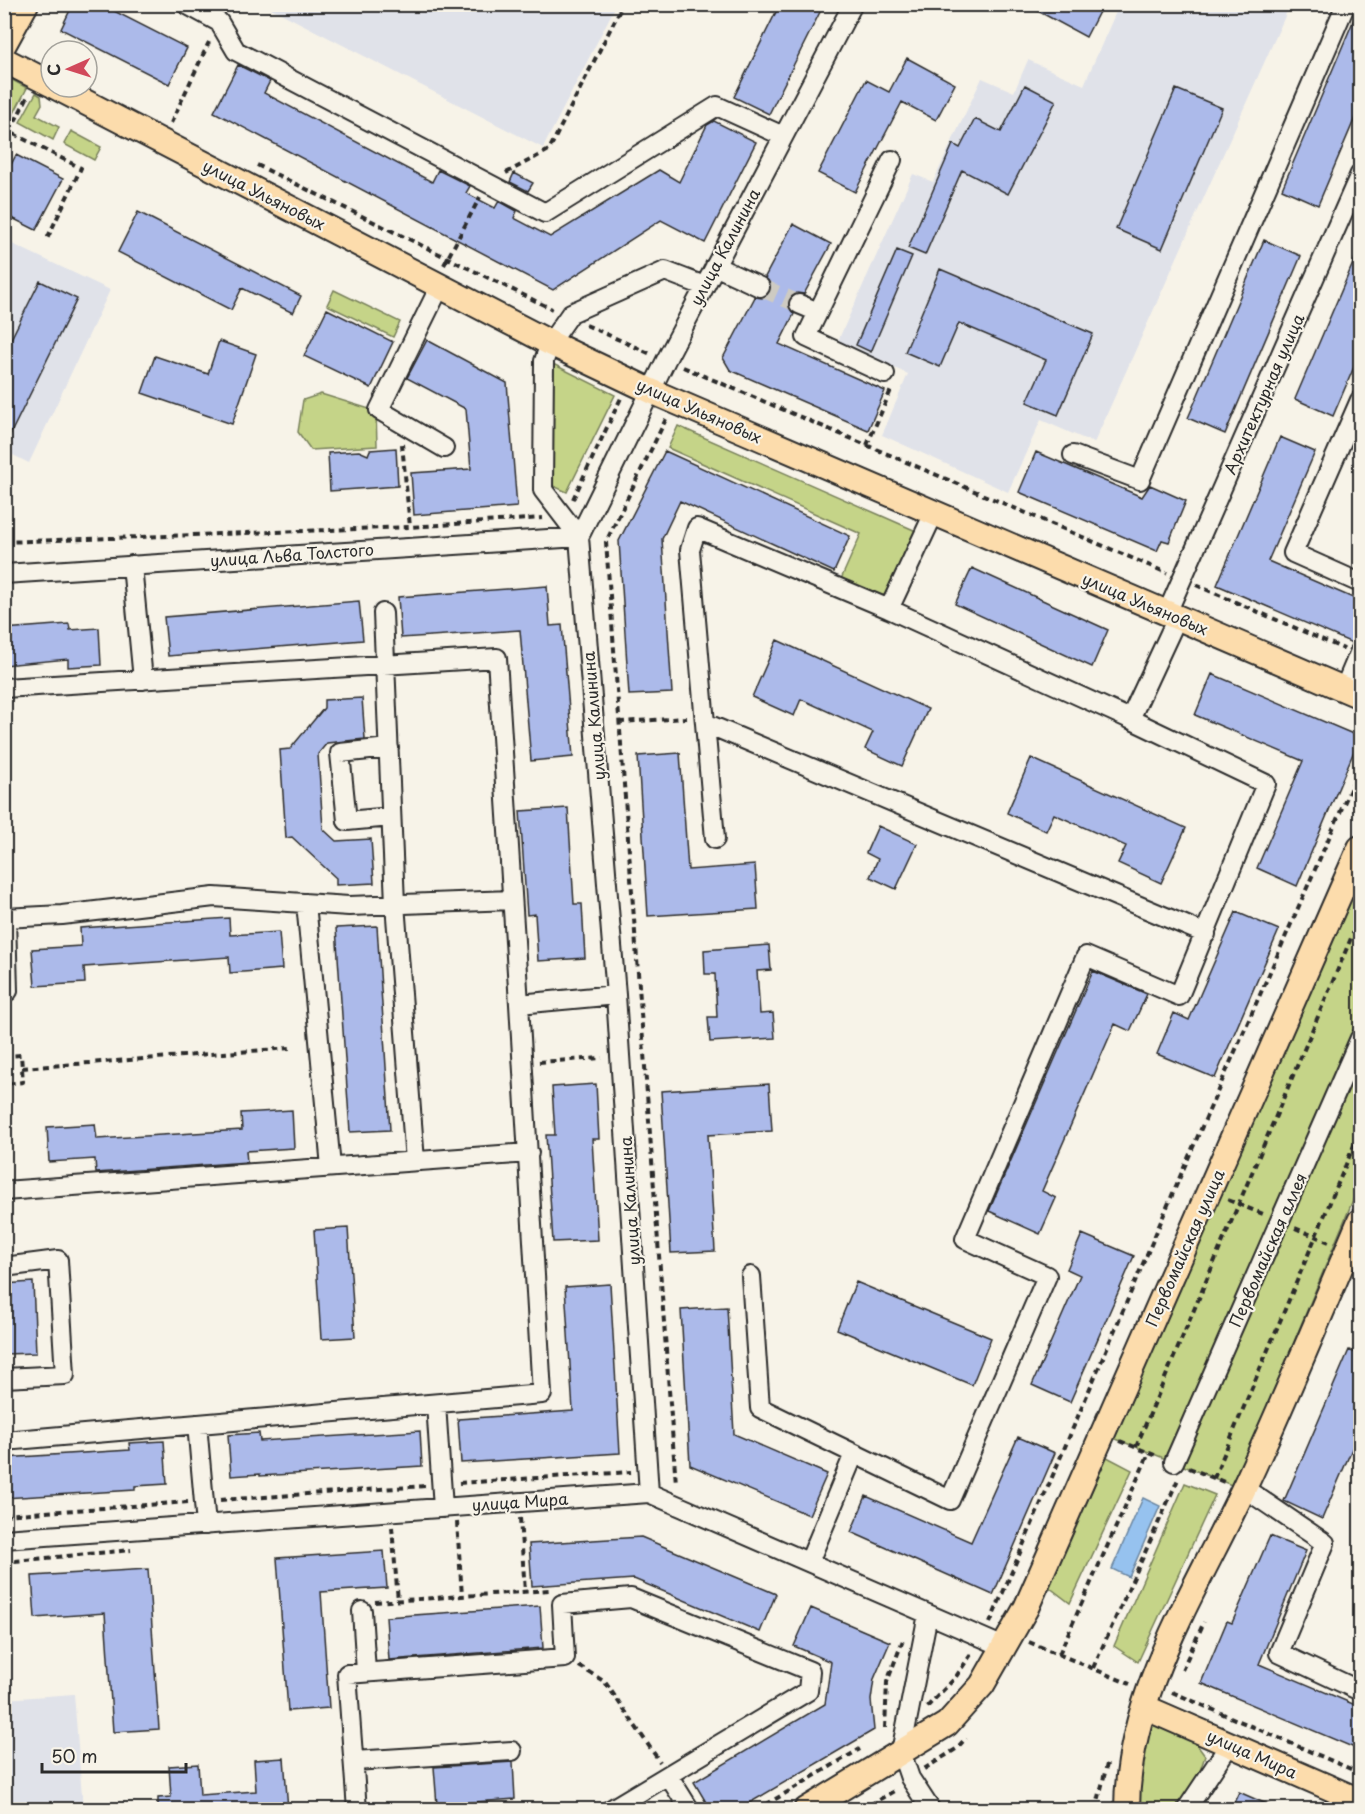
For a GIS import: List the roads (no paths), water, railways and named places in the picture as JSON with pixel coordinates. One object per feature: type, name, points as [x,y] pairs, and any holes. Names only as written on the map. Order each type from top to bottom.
[{"type":"main road","points":[[4,44],[26,4]]},
{"type":"main road","points":[[4,60],[39,78]]},
{"type":"main road","name":"улица Ульяновых","points":[[79,99],[550,343],[651,391],[1352,693]]},
{"type":"main road","name":"Первомайская улица","points":[[806,1809],[947,1724],[982,1685],[1002,1635],[1031,1597],[1360,848]]},
{"type":"main road","points":[[1127,1809],[1127,1778],[1139,1696],[1165,1649],[1235,1486],[1360,1221]]},
{"type":"main road","name":"улица Мира","points":[[1139,1696],[1230,1744],[1358,1795]]},
{"type":"street","points":[[186,4],[219,22],[236,51],[545,213],[717,106],[783,136]]},
{"type":"street","name":"улица Калинина","points":[[649,1493],[616,995],[579,537],[666,360],[852,4]]},
{"type":"street","points":[[1073,456],[1140,480],[1346,4]]},
{"type":"street","points":[[885,374],[806,337],[892,160]]},
{"type":"street","name":"Архитектурная улица","points":[[1130,719],[1172,616],[1182,579],[1360,174]]},
{"type":"street","points":[[715,266],[760,287]]},
{"type":"street","points":[[579,537],[543,490],[544,361],[550,343],[571,313],[665,271],[704,286]]},
{"type":"street","points":[[437,284],[379,410],[444,448]]},
{"type":"street","points":[[799,304],[818,312]]},
{"type":"street","points":[[1360,400],[1293,553],[1360,583]]},
{"type":"street","points":[[889,609],[934,513]]},
{"type":"street","points":[[715,839],[690,550],[697,528],[889,609],[1266,784],[1179,996],[1086,956],[964,1239],[1047,1276],[950,1500],[760,1408],[751,1276]]},
{"type":"street","name":"улица Льва Толстого","points":[[4,574],[579,537]]},
{"type":"street","points":[[132,565],[143,680]]},
{"type":"street","points":[[383,613],[395,904],[415,1161]]},
{"type":"street","points":[[1352,693],[1360,653]]},
{"type":"street","points":[[4,688],[497,658],[542,1394],[4,1441]]},
{"type":"street","points":[[705,723],[1206,934]]},
{"type":"street","points":[[389,748],[340,753],[347,821],[391,817]]},
{"type":"street","points":[[8,991],[5,918],[62,915],[214,897],[349,906],[513,900]]},
{"type":"street","points":[[306,903],[331,1167]]},
{"type":"street","points":[[519,1004],[616,995]]},
{"type":"street","name":"Первомайская аллея","points":[[1174,1462],[1360,1038]]},
{"type":"street","points":[[4,1191],[529,1153]]},
{"type":"street","points":[[4,1267],[58,1260],[65,1375],[4,1378]]},
{"type":"street","points":[[436,1404],[445,1515]]},
{"type":"street","points":[[197,1424],[206,1525]]},
{"type":"street","points":[[809,1562],[854,1454]]},
{"type":"street","points":[[1235,1486],[1325,1543],[1279,1653],[1360,1691]]},
{"type":"street","name":"улица Мира","points":[[4,1539],[206,1525],[445,1515],[649,1493],[928,1614],[1002,1635]]},
{"type":"street","points":[[357,1809],[347,1674],[565,1658],[562,1604],[631,1598],[810,1671],[808,1690],[610,1809]]},
{"type":"street","points":[[362,1611],[366,1672]]},
{"type":"street","points":[[928,1614],[901,1752],[910,1778],[931,1809]]},
{"type":"street","points":[[1186,1809],[1230,1744]]},
{"type":"street","points":[[354,1761],[512,1751]]},
{"type":"street","points":[[668,1774],[690,1809]]},
{"type":"water","points":[[1143,1498],[1160,1506],[1129,1577],[1112,1569]]},
{"type":"tunnel","points":[[760,287],[799,304]]}]
